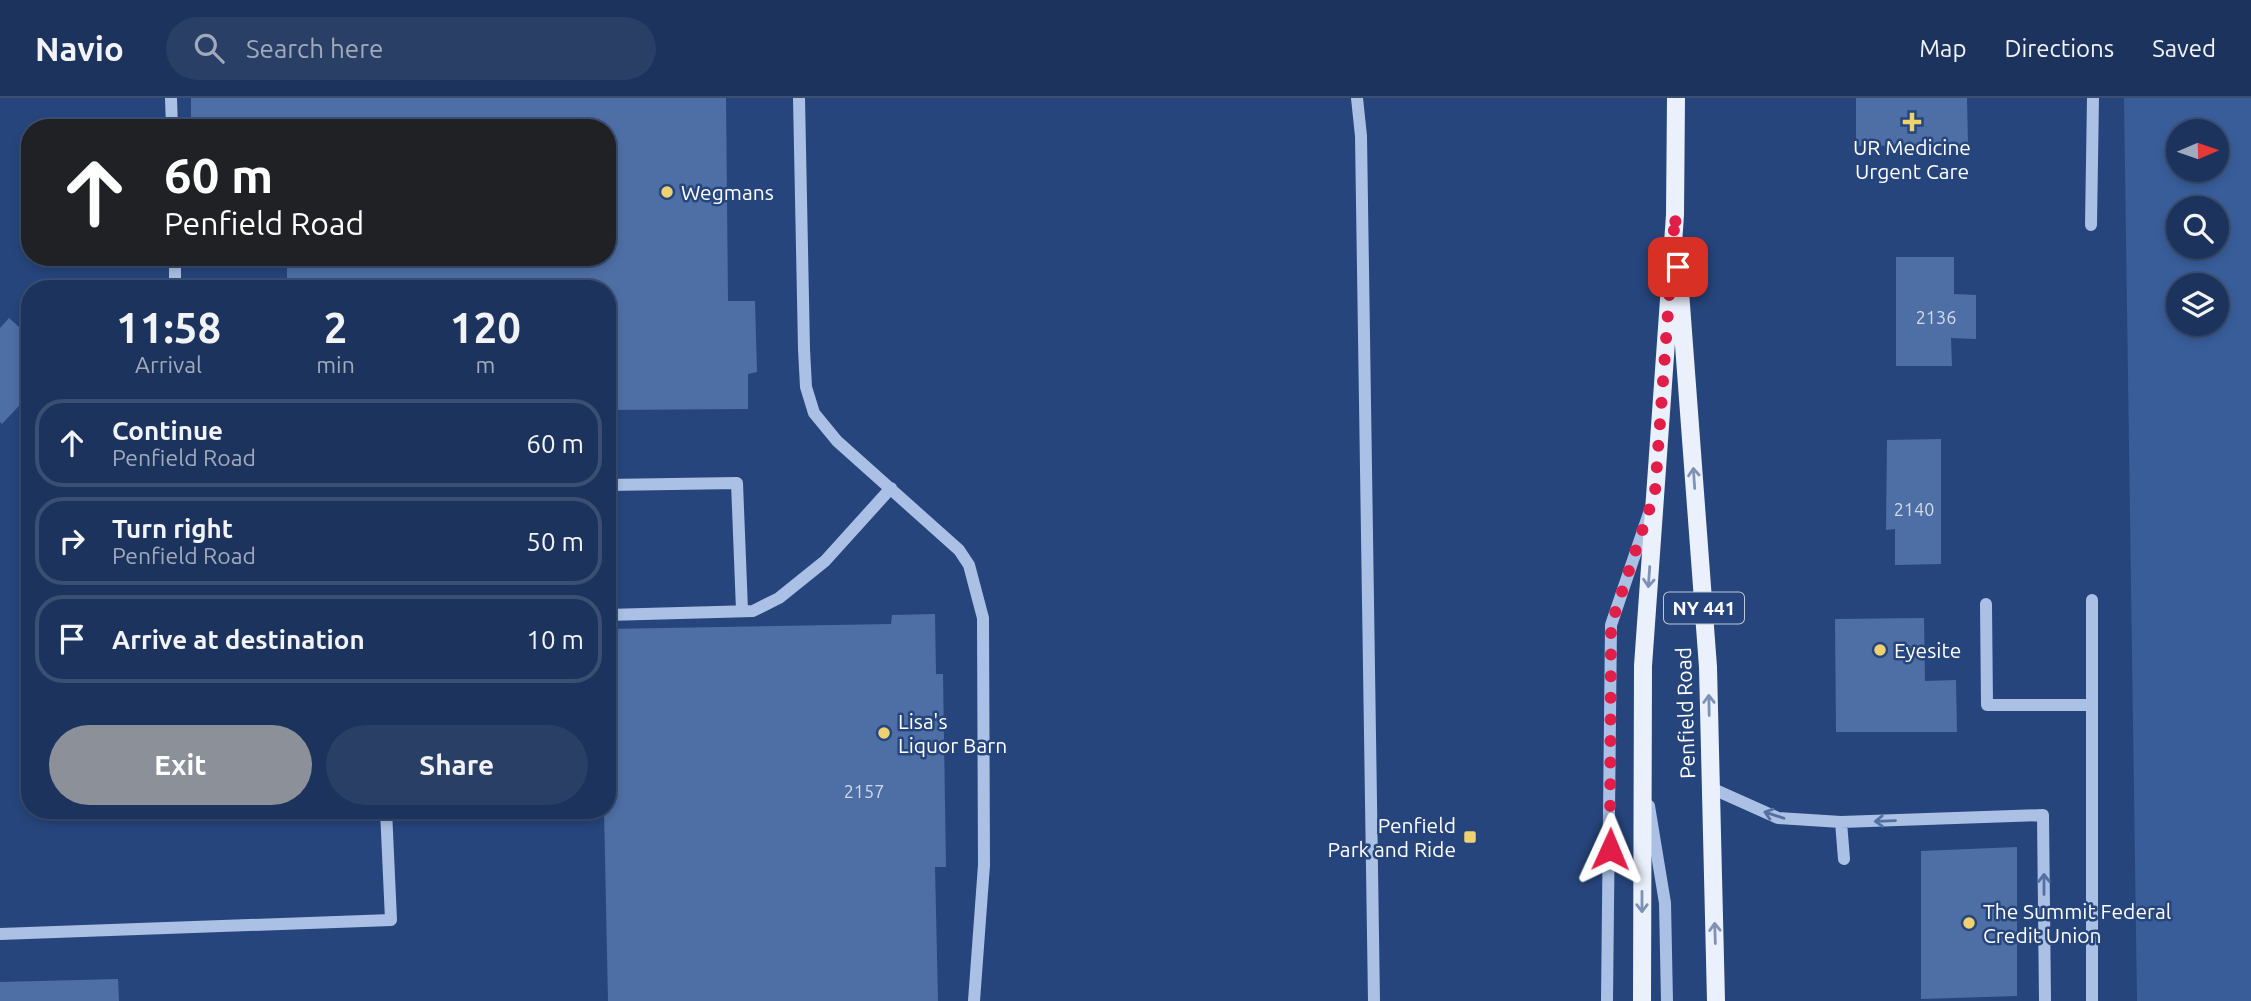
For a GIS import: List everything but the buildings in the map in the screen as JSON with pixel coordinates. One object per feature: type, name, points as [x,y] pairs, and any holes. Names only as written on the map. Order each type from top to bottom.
[{"type":"main road","name":"Penfield Road","points":[[1642,1001],[1643,666],[1675,215],[1676,98]]},
{"type":"main road","name":"Penfield Road","points":[[1675,215],[1708,667],[1716,1001]]},
{"type":"lane","points":[[171,98],[172,119]]},
{"type":"lane","points":[[799,98],[803,342],[806,387],[814,413],[837,441],[959,550],[969,565],[983,618],[984,865],[974,1001]]},
{"type":"lane","points":[[1357,98],[1362,136],[1374,1001]]},
{"type":"lane","points":[[2091,225],[2093,98]]},
{"type":"lane","points":[[616,485],[737,482],[742,610]]},
{"type":"lane","points":[[616,615],[753,611],[779,598],[825,561],[891,488]]},
{"type":"lane","points":[[1607,1001],[1611,625],[1655,492]]},
{"type":"lane","points":[[2092,600],[2092,1001]]},
{"type":"lane","points":[[1986,604],[1987,705],[2092,705]]},
{"type":"lane","points":[[1642,768],[1664,904],[1667,1001]]},
{"type":"lane","points":[[1711,788],[1778,818],[1841,822],[2043,815],[2045,1001]]},
{"type":"lane","points":[[0,934],[391,920],[386,819]]},
{"type":"lane","points":[[1841,822],[1844,859]]},
{"type":"shaded area","points":[[2124,98],[2251,98],[2251,1001],[2137,1001]]},
{"type":"place","name":"UR Medicine Urgent Care","points":[[1912,122]]},
{"type":"place","name":"Wegmans","points":[[667,192]]},
{"type":"place","name":"Eyesite","points":[[1880,650]]},
{"type":"place","name":"Lisa's Liquor Barn","points":[[884,733]]},
{"type":"place","name":"Penfield Park and Ride","points":[[1470,837]]},
{"type":"place","name":"The Summit Federal Credit Union","points":[[1969,923]]},
{"type":"route","points":[[1610,849],[1611,625],[1655,492],[1675,215],[1678,267]]}]
